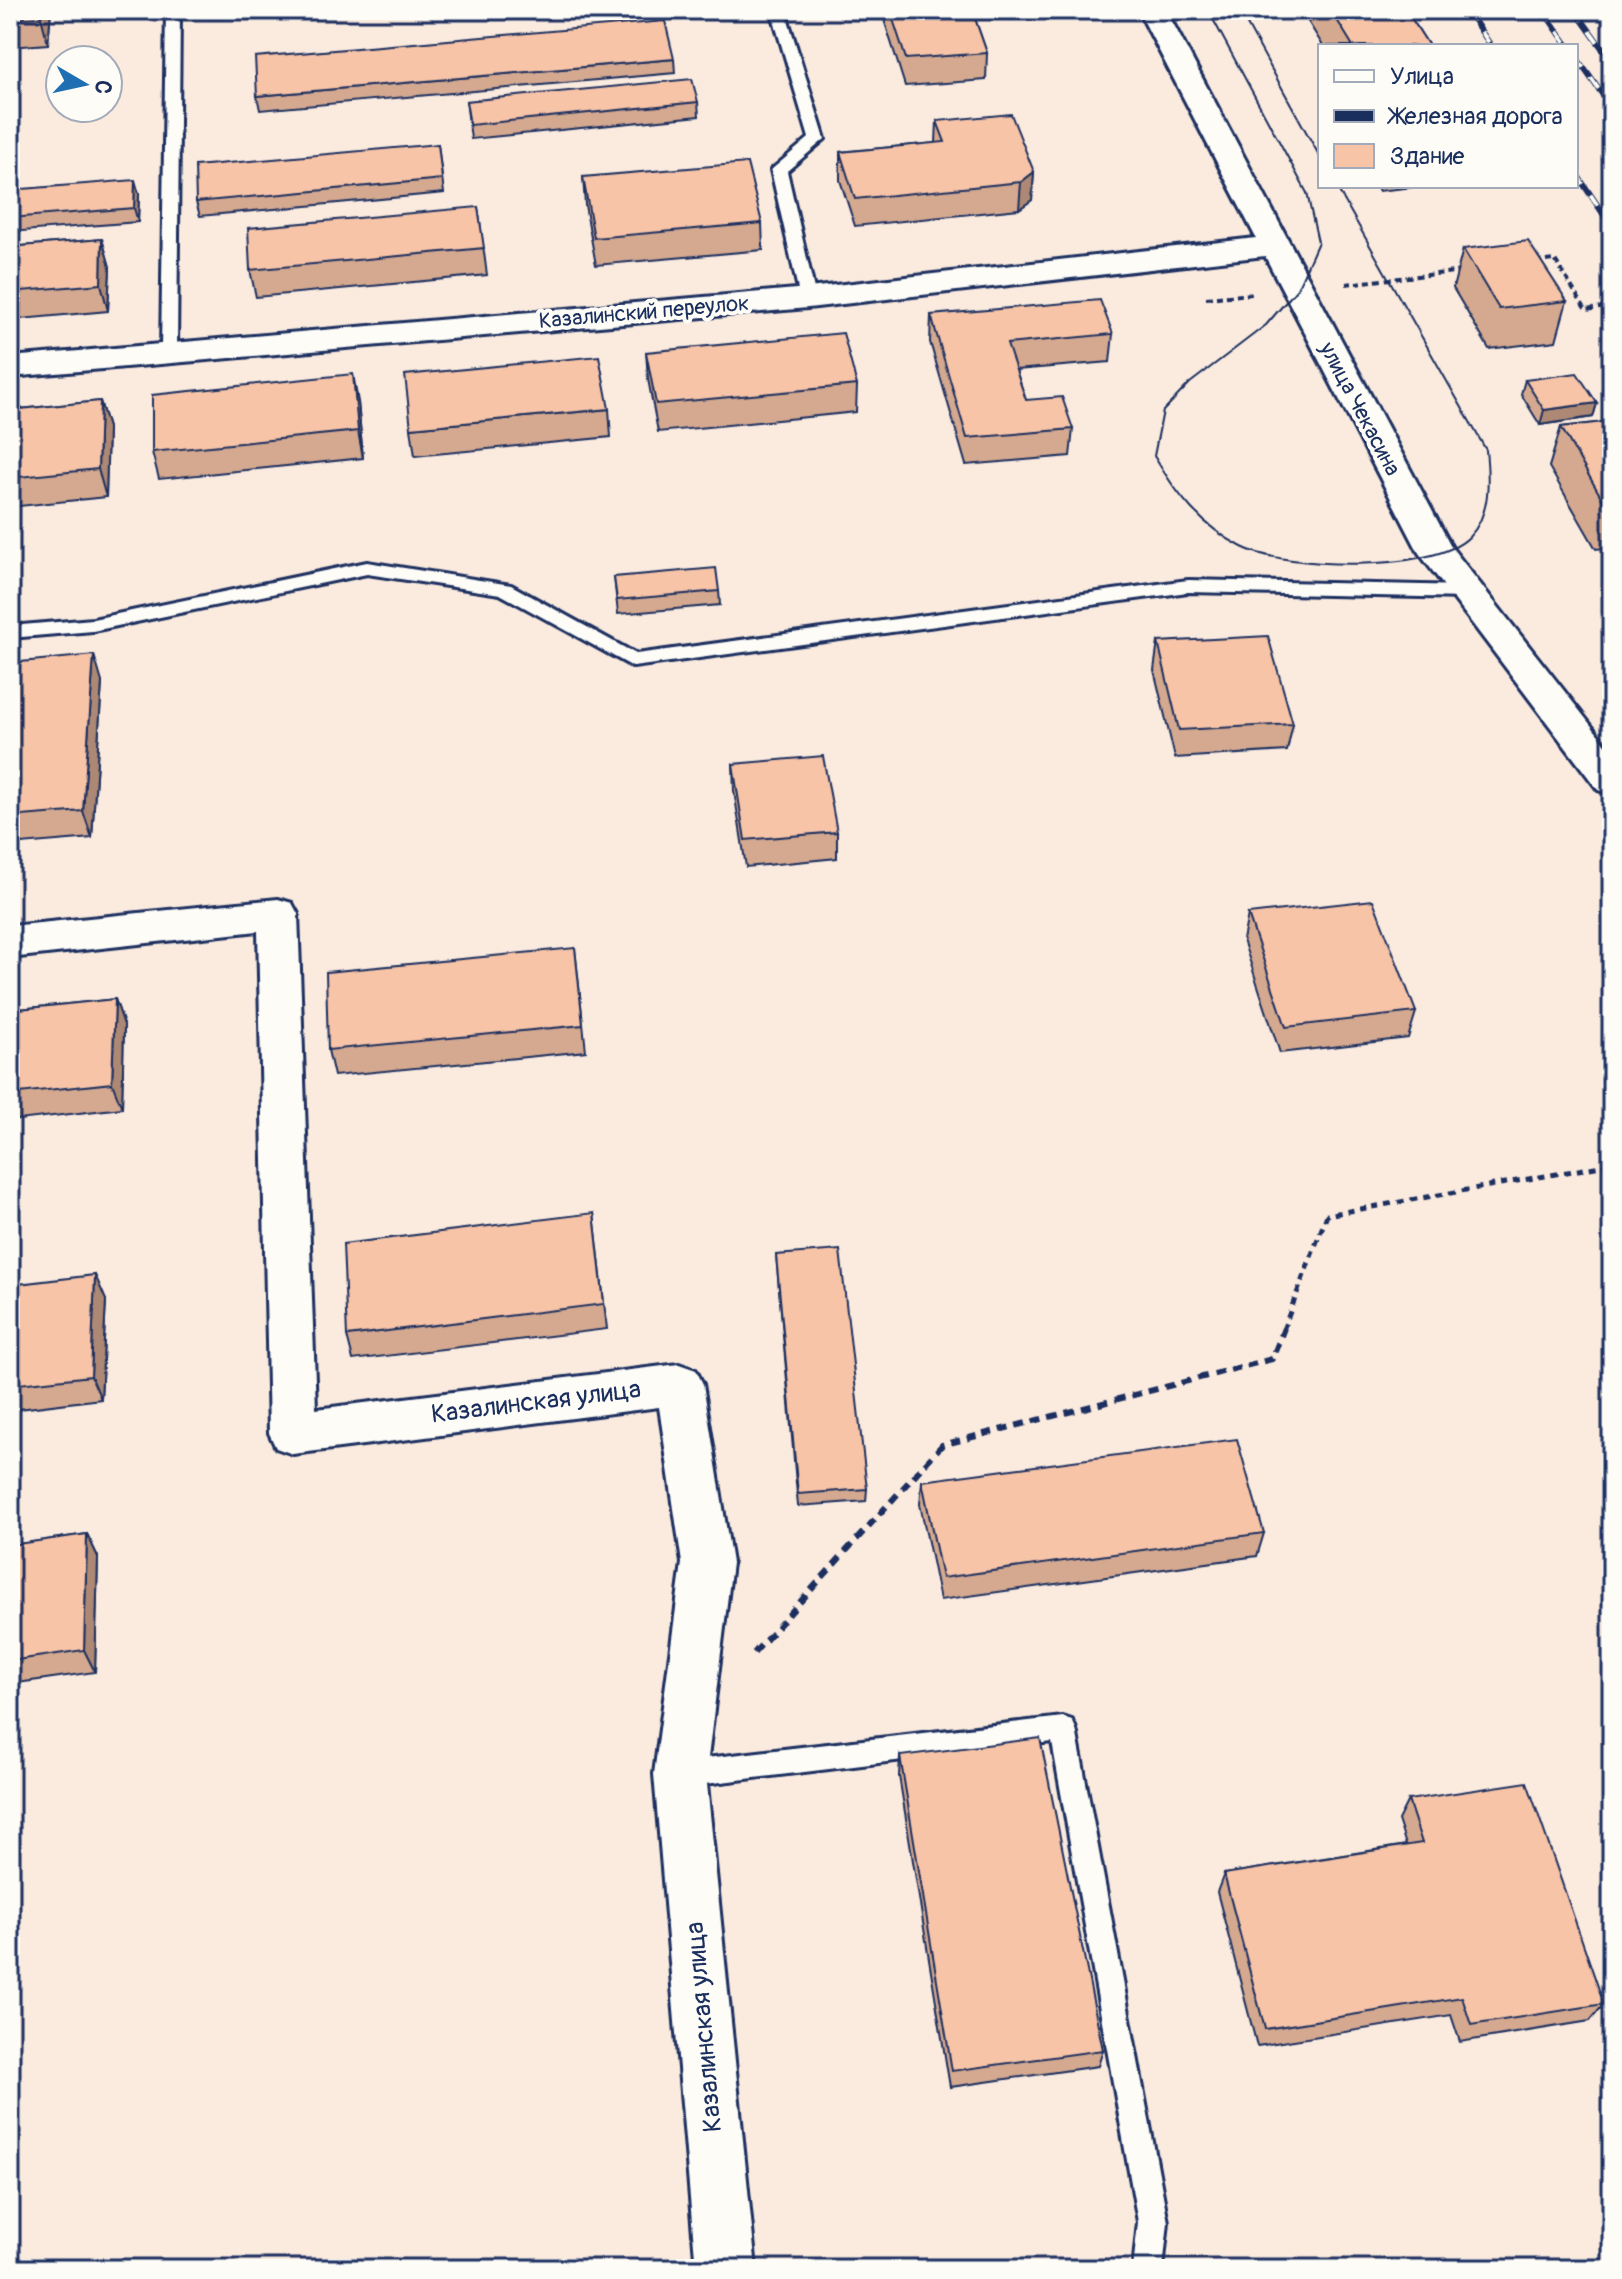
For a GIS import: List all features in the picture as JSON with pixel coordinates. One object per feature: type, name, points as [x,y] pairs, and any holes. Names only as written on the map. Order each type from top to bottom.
[{"type":"street","name":"улица Чекасина","points":[[1152,10],[1437,553],[1612,780]]},
{"type":"street","name":"Казалинский переулок","points":[[10,367],[808,298],[1277,245]]},
{"type":"street","name":"Казалинская улица","points":[[10,942],[278,914],[293,1433],[679,1384],[707,1563],[680,1774],[726,2269]]},
{"type":"lane","points":[[169,351],[173,10]]},
{"type":"lane","points":[[778,10],[817,139],[779,170],[808,298]]},
{"type":"lane","points":[[10,632],[93,625],[367,568],[505,589],[633,661],[1188,586],[1467,592]]},
{"type":"lane","points":[[680,1774],[1063,1729],[1153,2222],[1148,2269]]},
{"type":"path","points":[[1525,264],[1555,260],[1586,310],[1612,306]]},
{"type":"path","points":[[1297,289],[1464,271]]},
{"type":"path","points":[[750,1657],[942,1445],[1272,1359],[1327,1215],[1612,1164]]},
{"type":"building","points":[[10,10],[42,10],[41,17],[10,19]]},
{"type":"building","points":[[890,10],[972,10],[987,53],[906,59]]},
{"type":"building","points":[[1331,10],[1406,10],[1428,44],[1352,44]]},
{"type":"building","points":[[665,21],[674,59],[257,96],[255,57]]},
{"type":"building","points":[[692,79],[698,102],[470,125],[466,101]]},
{"type":"building","points":[[1011,114],[1034,172],[1021,182],[855,199],[840,152],[945,142],[937,121]]},
{"type":"building","points":[[438,144],[442,179],[196,202],[195,166]]},
{"type":"building","points":[[747,163],[762,223],[594,238],[583,177]]},
{"type":"building","points":[[135,180],[134,208],[10,218],[10,190]]},
{"type":"building","points":[[478,207],[484,248],[250,270],[248,228]]},
{"type":"building","points":[[102,239],[101,284],[10,292],[10,247]]},
{"type":"building","points":[[1528,241],[1567,301],[1499,309],[1463,249]]},
{"type":"building","points":[[1100,300],[1113,334],[1007,344],[1026,400],[1062,397],[1073,429],[967,438],[931,315]]},
{"type":"building","points":[[843,333],[857,385],[656,404],[646,352]]},
{"type":"building","points":[[599,356],[609,409],[411,428],[405,375]]},
{"type":"building","points":[[1577,373],[1597,403],[1544,410],[1525,380]]},
{"type":"building","points":[[353,374],[358,431],[152,452],[152,395]]},
{"type":"building","points":[[100,401],[98,469],[10,478],[10,410]]},
{"type":"building","points":[[1612,421],[1612,508],[1608,509],[1561,427]]},
{"type":"building","points":[[716,568],[719,591],[617,600],[614,577]]},
{"type":"building","points":[[1268,636],[1293,724],[1179,730],[1158,642]]},
{"type":"building","points":[[94,655],[83,811],[10,817],[10,663]]},
{"type":"building","points":[[823,756],[837,832],[745,840],[733,764]]},
{"type":"building","points":[[1373,900],[1416,1012],[1286,1027],[1248,914]]},
{"type":"building","points":[[575,948],[583,1025],[328,1050],[326,972]]},
{"type":"building","points":[[115,999],[112,1083],[10,1094],[10,1010]]},
{"type":"building","points":[[594,1213],[604,1304],[347,1336],[343,1244]]},
{"type":"building","points":[[840,1250],[867,1489],[798,1494],[776,1255]]},
{"type":"building","points":[[95,1275],[91,1376],[10,1385],[10,1285]]},
{"type":"building","points":[[1237,1439],[1264,1533],[942,1578],[922,1481]]},
{"type":"building","points":[[87,1534],[84,1650],[10,1661],[10,1545]]},
{"type":"building","points":[[1040,1738],[1103,2050],[952,2071],[900,1756]]},
{"type":"building","points":[[1527,1782],[1604,2004],[1471,2025],[1462,1997],[1265,2029],[1224,1874],[1422,1843],[1408,1800]]},
{"type":"tram line","points":[[1208,10],[1307,193],[1318,242],[1297,289],[1266,325],[1190,383],[1163,411],[1154,456],[1191,508],[1227,539],[1242,547],[1290,560],[1323,563],[1393,562],[1425,557],[1451,549],[1476,528],[1487,496],[1486,450],[1337,188]]},
{"type":"tram line","points":[[1239,10],[1318,153]]},
{"type":"railway","points":[[1467,10],[1490,44]]},
{"type":"railway","points":[[1543,10],[1567,44]]},
{"type":"railway","points":[[1575,10],[1612,62]]},
{"type":"railway","points":[[1578,60],[1612,108]]},
{"type":"railway","points":[[1578,176],[1612,227]]}]
